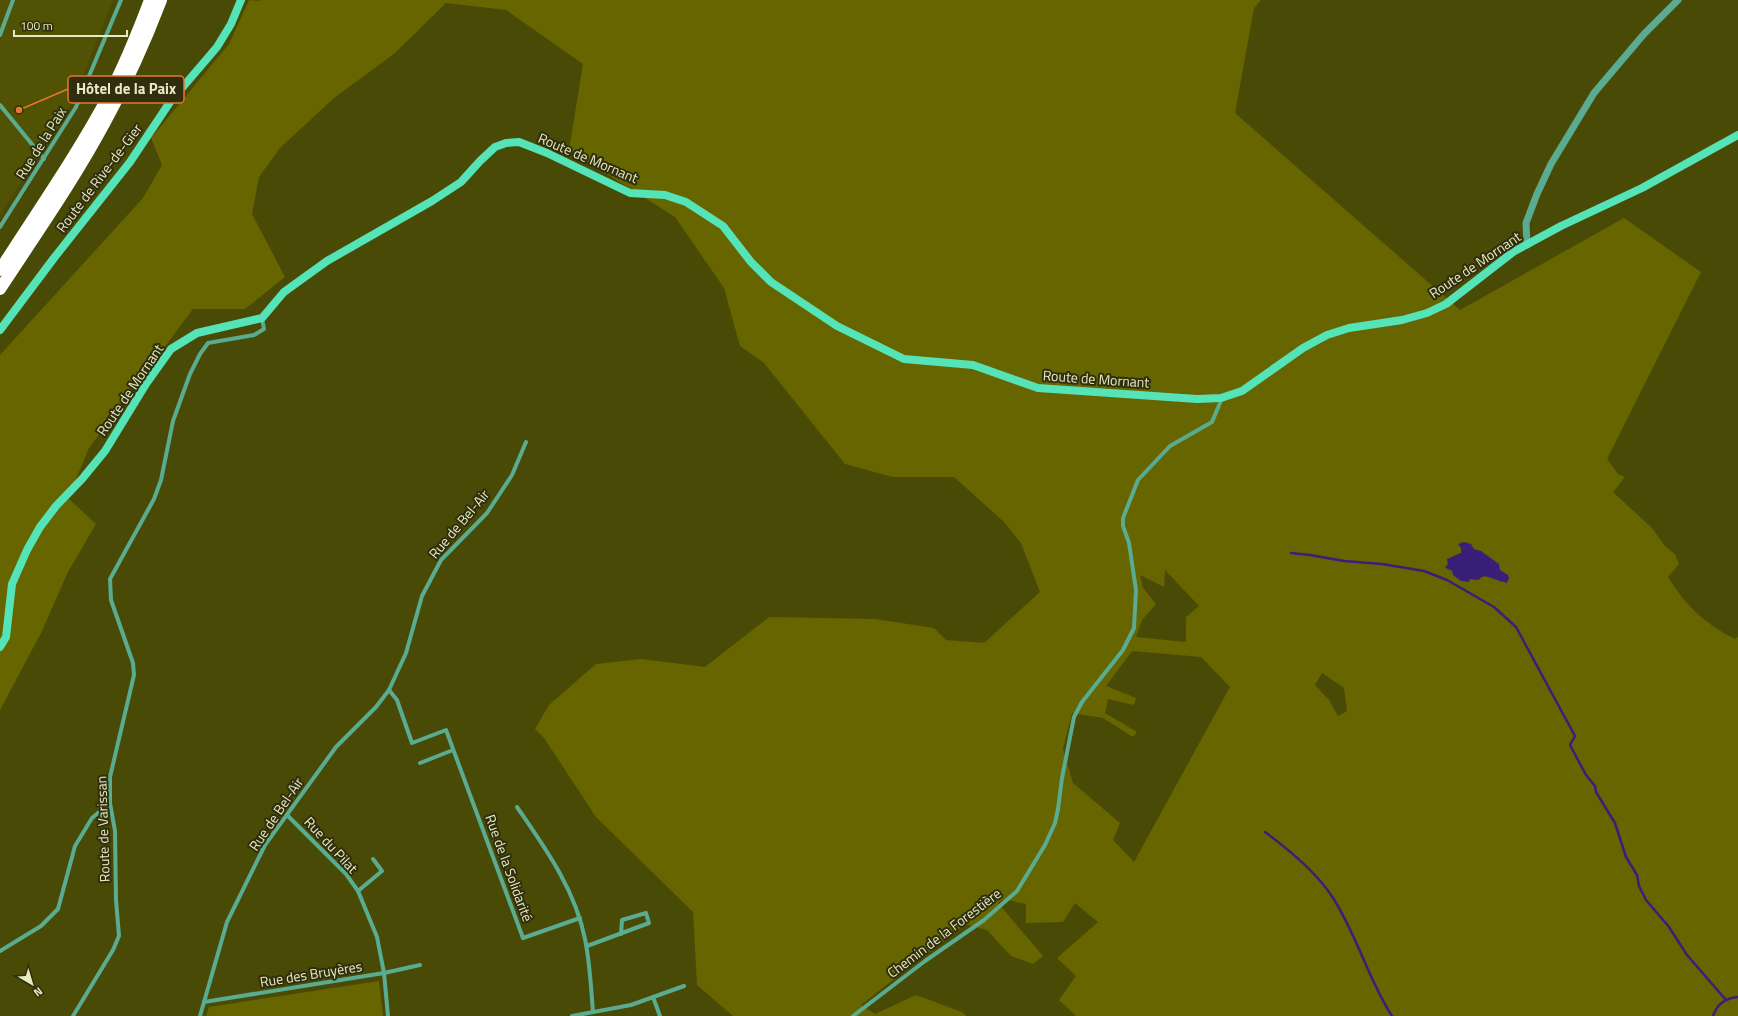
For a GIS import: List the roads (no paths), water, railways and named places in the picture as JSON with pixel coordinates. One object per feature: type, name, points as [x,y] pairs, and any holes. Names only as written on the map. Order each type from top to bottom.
[{"type":"highway","points":[[0,270],[79,146],[109,94],[135,40],[150,0]]},
{"type":"highway","points":[[0,289],[66,188],[105,123],[144,42],[161,0]]},
{"type":"main road","name":"Route de Rive-de-Gier","points":[[0,330],[54,258],[130,162],[170,102],[217,46],[231,24],[241,0]]},
{"type":"main road","name":"Route de Mornant","points":[[0,647],[6,637],[12,584],[27,550],[56,506],[82,479],[105,451],[146,384],[171,349],[197,333],[262,318],[284,292],[327,261],[432,201],[461,182],[495,147],[506,143],[519,142],[547,153],[630,193],[665,196],[686,202],[723,226],[751,262],[771,282],[837,326],[904,359],[973,365],[1038,388],[1189,398],[1220,398],[1242,391],[1303,348],[1327,335],[1349,328],[1402,320],[1427,313],[1446,304],[1513,252],[1561,226],[1642,188],[1738,135]]},
{"type":"street","points":[[0,35],[13,0]]},
{"type":"street","name":"Rue de la Paix","points":[[0,227],[76,107],[121,0]]},
{"type":"street","points":[[1527,245],[1526,223],[1537,194],[1551,164],[1594,93],[1644,34],[1678,0]]},
{"type":"street","points":[[0,105],[44,159]]},
{"type":"street","name":"Route de Varissan","points":[[73,1016],[113,950],[119,936],[116,900],[115,831],[110,803],[110,777],[134,675],[133,663],[111,600],[110,579],[154,499],[161,480],[173,421],[190,374],[200,354],[208,343],[254,335],[264,329],[262,318]]},
{"type":"street","name":"Chemin de la Forestière","points":[[853,1016],[925,961],[984,920],[1017,891],[1045,845],[1055,823],[1074,717],[1086,697],[1123,650],[1134,628],[1136,590],[1129,543],[1123,526],[1125,511],[1138,480],[1170,446],[1212,422],[1220,403],[1220,398]]},
{"type":"street","name":"Rue de Bel-Air","points":[[200,1016],[227,922],[265,845],[336,747],[376,707],[389,690],[406,653],[422,596],[441,560],[488,513],[512,475],[526,442]]},
{"type":"street","points":[[389,690],[397,700],[412,742],[446,730],[453,750],[420,763]]},
{"type":"street","name":"Rue de la Solidarité","points":[[453,750],[523,938],[580,918]]},
{"type":"street","points":[[0,951],[41,926],[58,909],[75,846],[92,818],[110,803]]},
{"type":"street","points":[[517,807],[553,861],[567,886],[580,918],[587,946],[593,1012]]},
{"type":"street","name":"Rue du Pilat","points":[[287,815],[346,874],[358,892],[377,938],[384,973],[388,1016]]},
{"type":"street","name":"Rue du Pilat","points":[[358,892],[382,871],[372,859]]},
{"type":"street","points":[[587,946],[621,934],[650,923],[646,912],[622,920],[621,934]]},
{"type":"street","name":"Rue des Bruyères","points":[[204,1002],[384,973],[420,965]]},
{"type":"street","points":[[572,1016],[631,1005],[684,986]]},
{"type":"street","points":[[653,996],[660,1016]]},
{"type":"waterway","points":[[1291,553],[1344,561],[1382,564],[1424,571],[1447,580],[1494,607],[1516,627],[1575,736],[1570,745],[1615,823],[1626,857],[1637,875],[1639,886],[1646,900],[1669,927],[1687,955],[1726,1000]]},
{"type":"waterway","points":[[1265,832],[1293,854],[1327,889],[1349,927],[1376,987],[1392,1016]]},
{"type":"waterway","points":[[1713,1016],[1722,1002],[1738,997]]},
{"type":"place","name":"Hôtel de la Paix","points":[[19,110]]}]
